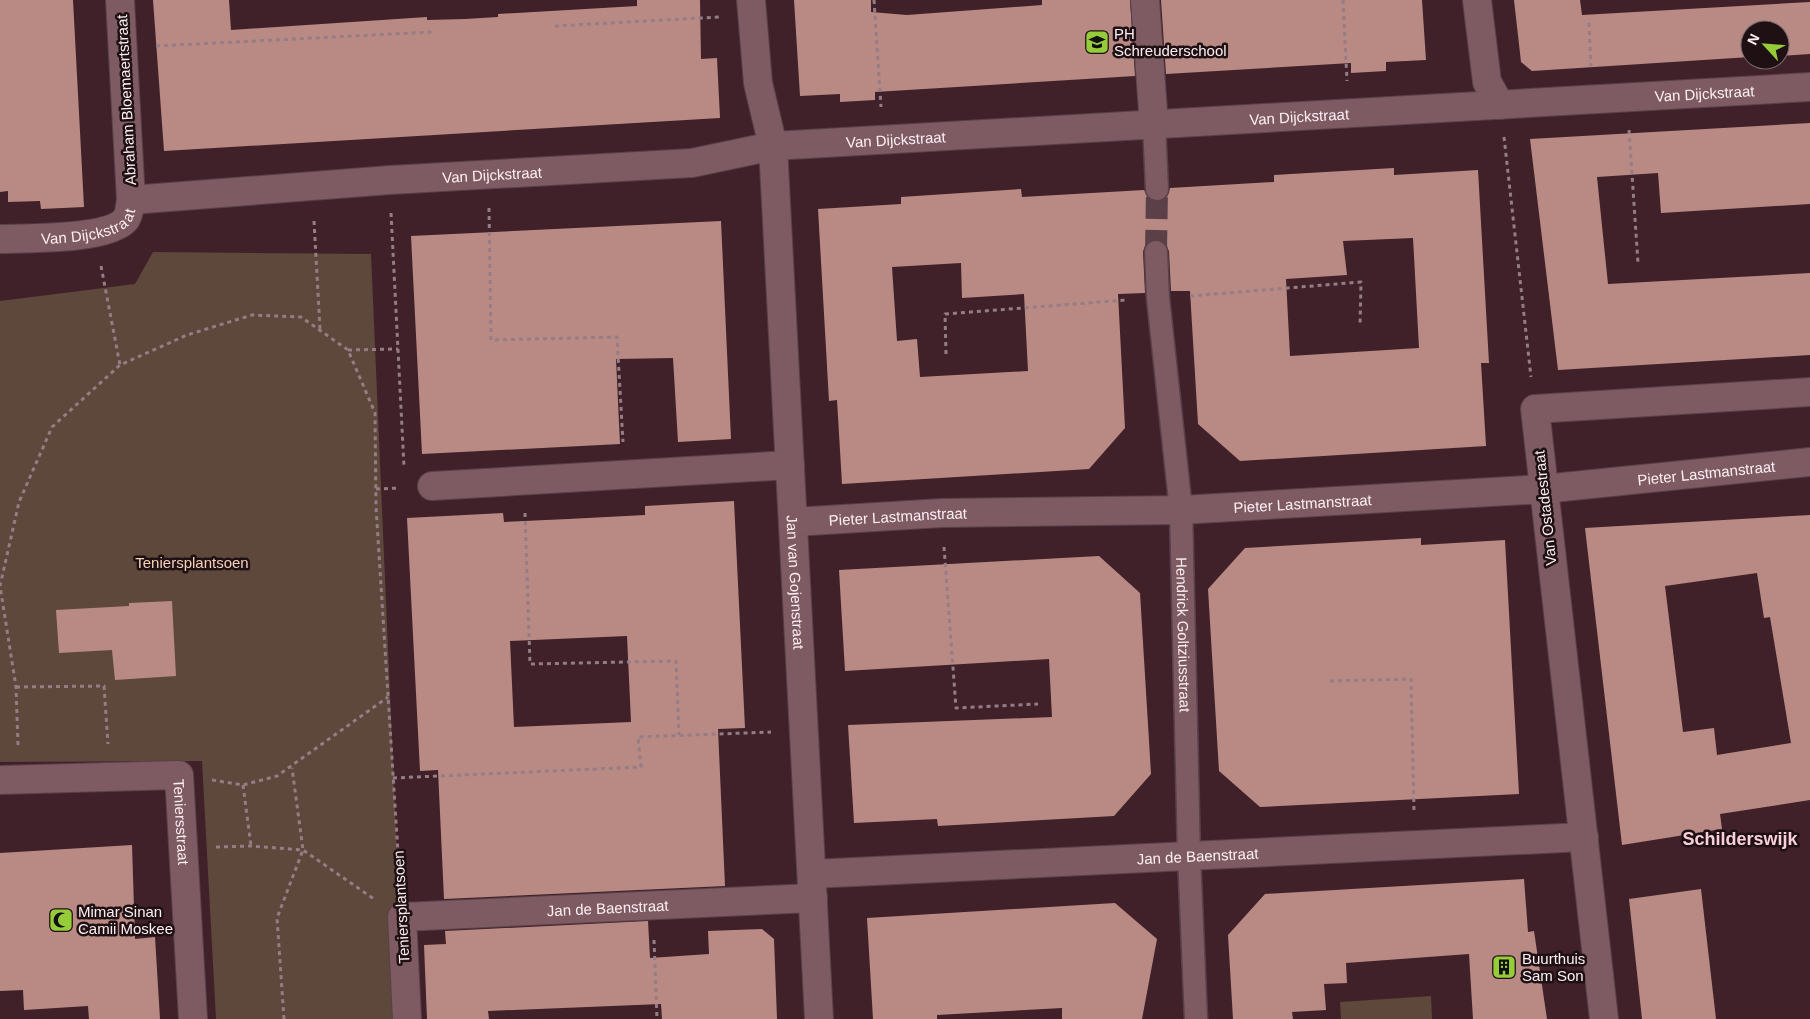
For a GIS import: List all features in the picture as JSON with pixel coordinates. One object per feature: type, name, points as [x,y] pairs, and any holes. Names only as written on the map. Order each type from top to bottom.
[{"type":"street","name":"Abraham Bloemaertstraat","points":[[120,0],[132,200]]},
{"type":"street","points":[[1145,0],[1157,189]]},
{"type":"street","points":[[1477,0],[1487,82],[1500,105]]},
{"type":"street","name":"Jan van Gojenstraat","points":[[752,8],[758,83],[773,146],[820,1019]]},
{"type":"street","name":"Van Dijckstraat","points":[[0,239],[94,234],[114,228],[127,218],[132,200],[390,180],[692,163],[773,146],[1810,87]]},
{"type":"street","name":"Hendrick Goltziusstraat","points":[[1156,252],[1158,298],[1181,510],[1189,856],[1196,1019]]},
{"type":"street","points":[[1535,410],[1810,392]]},
{"type":"street","name":"Van Ostadestraat","points":[[1535,410],[1542,489],[1604,1019]]},
{"type":"street","name":"Pieter Lastmanstraat","points":[[793,522],[942,514],[1181,510],[1542,489],[1810,462]]},
{"type":"street","points":[[432,486],[625,473],[790,465]]},
{"type":"street","name":"Teniersstraat","points":[[10,780],[179,775],[193,1019]]},
{"type":"street","name":"Jan de Baenstraat","points":[[402,917],[653,907],[812,886],[1189,856],[1584,837]]},
{"type":"street","name":"Teniersplantsoen","points":[[402,917],[407,1019]]},
{"type":"path","points":[[874,0],[883,140]]},
{"type":"path","points":[[1343,0],[1348,114]]},
{"type":"path","points":[[554,26],[752,8]]},
{"type":"path","points":[[1589,23],[1592,99]]},
{"type":"path","points":[[123,48],[432,32]]},
{"type":"path","points":[[1627,97],[1638,263]]},
{"type":"path","points":[[1500,105],[1535,410]]},
{"type":"path","points":[[488,174],[491,340],[617,337],[625,473]]},
{"type":"path","points":[[390,180],[404,470]]},
{"type":"path","points":[[312,186],[320,330]]},
{"type":"path","points":[[94,234],[120,365]]},
{"type":"path","points":[[10,780],[16,687],[0,586],[19,502],[52,427],[120,365],[187,335],[252,315],[301,317],[348,350],[398,349]]},
{"type":"path","name":"Teniersplantsoen","points":[[348,350],[375,413],[376,507],[402,917]]},
{"type":"path","points":[[523,480],[530,664],[676,661],[679,735]]},
{"type":"path","points":[[942,514],[956,708],[1038,704]]},
{"type":"path","points":[[1330,681],[1411,679],[1416,845]]},
{"type":"path","points":[[16,687],[104,686],[109,777]]},
{"type":"path","points":[[251,846],[243,785],[277,776],[292,768],[389,696]]},
{"type":"path","points":[[392,778],[641,766],[638,737],[804,731]]},
{"type":"path","points":[[284,1019],[277,918],[303,850],[292,768]]},
{"type":"path","points":[[183,849],[251,846],[303,850],[402,917]]},
{"type":"path","points":[[653,907],[657,1019]]},
{"type":"green space","name":"Teniersplantsoen","points":[[153,252],[371,254],[404,1019],[216,1019],[202,761],[0,762],[0,301],[135,284]]},
{"type":"green space","points":[[1431,996],[1432,1019],[1341,1019],[1340,1002]]},
{"type":"building","points":[[0,0],[73,0],[84,207],[41,209],[40,201],[8,202],[8,191],[0,192]]},
{"type":"building","points":[[153,0],[229,0],[231,30],[427,17],[427,20],[498,17],[498,14],[637,6],[637,0],[700,0],[701,59],[717,58],[720,118],[164,151]]},
{"type":"building","points":[[794,0],[871,0],[871,12],[907,15],[1042,5],[1042,0],[1130,0],[1135,76],[875,92],[875,100],[840,102],[840,94],[800,96]]},
{"type":"building","points":[[1161,0],[1422,0],[1426,60],[1386,62],[1386,71],[1351,73],[1351,63],[1166,74]]},
{"type":"building","points":[[1514,0],[1580,0],[1582,15],[1810,2],[1810,54],[1790,55],[1790,20],[1740,20],[1740,58],[1532,71],[1521,62]]},
{"type":"building","points":[[1810,123],[1810,204],[1661,213],[1658,173],[1597,177],[1608,284],[1810,273],[1810,355],[1558,370],[1530,139]]},
{"type":"building","points":[[1394,168],[1394,175],[1478,170],[1489,363],[1481,363],[1486,446],[1240,461],[1198,424],[1190,291],[1171,291],[1169,251],[1162,241],[1155,239],[1145,246],[1143,252],[1145,293],[1118,294],[1125,428],[1089,469],[842,484],[837,400],[829,401],[818,209],[901,204],[901,197],[1021,189],[1022,197],[1144,190],[1151,200],[1158,202],[1168,195],[1170,188],[1274,182],[1274,175]],"holes":[[[1413,238],[1419,348],[1290,356],[1286,279],[1347,275],[1343,241]],[[961,263],[962,298],[1024,294],[1028,371],[920,377],[917,339],[897,341],[892,267]]]},
{"type":"building","points":[[721,221],[731,439],[678,442],[673,358],[616,359],[620,444],[422,454],[411,236]]},
{"type":"building","points":[[734,501],[745,728],[718,729],[725,886],[444,899],[438,770],[420,771],[407,518],[503,513],[504,522],[568,519],[645,515],[645,506]],"holes":[[[627,636],[631,722],[514,727],[510,641]]]},
{"type":"building","points":[[1810,515],[1810,800],[1720,814],[1722,829],[1622,845],[1585,528]],"holes":[[[1757,573],[1764,618],[1770,617],[1791,743],[1717,755],[1714,728],[1683,732],[1665,586]]]},
{"type":"building","points":[[1421,538],[1421,545],[1505,540],[1519,794],[1260,807],[1219,771],[1208,589],[1245,548]]},
{"type":"building","points":[[1099,556],[1140,593],[1151,774],[1114,816],[938,826],[937,819],[854,823],[848,725],[1052,717],[1049,659],[845,671],[839,570]]},
{"type":"building","points":[[172,601],[176,676],[115,680],[112,650],[59,653],[56,610],[129,606],[129,603]]},
{"type":"building","name":"Mimar Sinan Camii Moskee","points":[[132,845],[135,939],[155,937],[160,1019],[89,1019],[88,1006],[24,1010],[23,990],[0,991],[0,853]]},
{"type":"building","points":[[1524,879],[1528,932],[1534,931],[1547,1019],[1473,1019],[1469,954],[1346,963],[1347,983],[1324,984],[1326,1010],[1292,1012],[1293,1019],[1233,1019],[1228,935],[1265,894]]},
{"type":"building","points":[[1701,889],[1716,1019],[1642,1019],[1629,899]]},
{"type":"building","points":[[1115,903],[1157,939],[1142,1019],[1062,1019],[1062,1008],[937,1015],[937,1019],[873,1019],[867,918]]},
{"type":"building","points":[[648,921],[650,958],[709,954],[708,931],[762,929],[774,939],[777,1019],[662,1019],[661,1004],[488,1011],[489,1019],[427,1019],[424,945],[446,944],[445,931]]},
{"type":"tunnel","points":[[1156,252],[1157,189]]},
{"type":"place","name":"PH Schreuderschool","points":[[1097,42]]},
{"type":"place","name":"Mimar Sinan Camii Moskee","points":[[61,920]]},
{"type":"place","name":"Buurthuis Sam Son","points":[[1504,967]]},
{"type":"district","name":"Schilderswijk","points":[[1740,839]]}]
